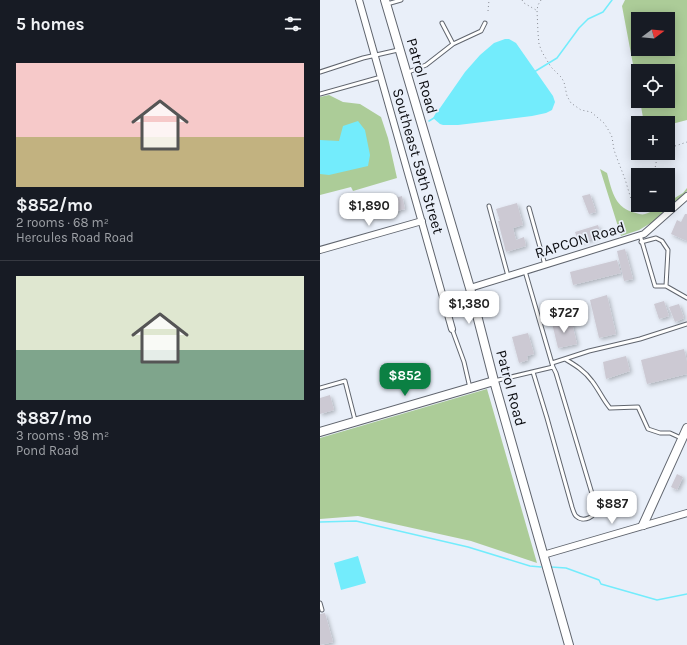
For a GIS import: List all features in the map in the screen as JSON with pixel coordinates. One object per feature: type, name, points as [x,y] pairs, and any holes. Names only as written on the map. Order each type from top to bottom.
[{"type":"street","name":"Southeast 59th Street","points":[[359,0],[452,329]]},
{"type":"street","name":"Patrol Road","points":[[386,2],[470,288],[494,381],[569,645]]},
{"type":"street","name":"RAPCON Road","points":[[470,288],[545,264],[640,238],[687,197]]},
{"type":"street","points":[[320,250],[422,221]]},
{"type":"street","points":[[320,432],[494,381]]},
{"type":"street","points":[[643,525],[687,428]]},
{"type":"street","points":[[543,555],[687,513]]},
{"type":"lane","points":[[386,2],[401,0]]},
{"type":"lane","points":[[442,23],[453,44]]},
{"type":"lane","points":[[406,72],[426,65],[453,44],[481,31],[485,23]]},
{"type":"lane","points":[[320,72],[363,58],[400,49]]},
{"type":"lane","points":[[320,94],[381,77]]},
{"type":"lane","points":[[489,206],[508,276]]},
{"type":"lane","points":[[529,208],[545,264]]},
{"type":"lane","points":[[650,229],[656,238]]},
{"type":"lane","points":[[666,286],[668,250],[662,241],[656,238],[640,238],[655,286],[666,286],[687,298]]},
{"type":"lane","points":[[525,271],[552,365],[556,373],[596,506],[594,515],[583,518],[577,517],[575,514],[532,372]]},
{"type":"lane","points":[[494,381],[532,372],[589,351],[640,339],[687,324]]},
{"type":"lane","points":[[452,329],[464,362],[470,388]]},
{"type":"lane","points":[[565,359],[576,365],[592,380],[610,408],[638,407],[648,429],[660,433],[670,433],[682,438]]},
{"type":"lane","points":[[320,388],[345,381],[355,422]]},
{"type":"lane","points":[[320,603],[322,610]]},
{"type":"path","points":[[488,11],[489,0]]},
{"type":"path","points":[[522,0],[524,3],[537,10]]},
{"type":"path","points":[[541,0],[537,10],[539,44],[542,52],[551,67],[564,82],[567,96],[571,103],[581,110],[591,112],[604,123],[609,131],[631,199]]},
{"type":"path","points":[[675,146],[687,142]]},
{"type":"green space","points":[[625,0],[687,0],[687,120],[675,123],[675,116],[643,116],[641,108],[675,108],[675,64],[633,64],[631,56],[675,56],[675,12],[631,12],[631,54],[622,6]]},
{"type":"green space","points":[[329,95],[343,102],[360,104],[381,117],[388,138],[397,178],[353,191],[351,187],[320,195],[320,97]]},
{"type":"green space","points":[[600,169],[607,173],[613,193],[623,208],[639,214],[665,212],[656,220],[639,230],[621,236]]},
{"type":"green space","points":[[687,188],[687,191],[675,202],[675,198],[683,193]]},
{"type":"green space","points":[[487,389],[537,563],[471,541],[358,516],[320,519],[320,438]]},
{"type":"water","points":[[509,39],[516,43],[553,96],[555,102],[552,110],[532,116],[458,125],[440,124],[433,118],[465,72],[480,55],[494,43]]},
{"type":"water","points":[[358,121],[365,130],[370,155],[368,166],[329,175],[320,174],[320,140],[339,141],[343,126]]},
{"type":"water","points":[[358,556],[366,583],[341,590],[334,563]]},
{"type":"building","points":[[590,194],[596,212],[589,214],[582,196]]},
{"type":"building","points":[[402,196],[405,209],[374,217],[370,205]]},
{"type":"building","points":[[517,203],[523,225],[513,228],[516,240],[524,237],[526,246],[506,252],[496,209]]},
{"type":"building","points":[[685,214],[687,214],[687,241],[671,234],[677,220],[681,222]]},
{"type":"building","points":[[598,225],[601,234],[594,236],[595,238],[581,242],[579,237],[577,238],[575,232]]},
{"type":"building","points":[[625,249],[633,279],[624,281],[617,251]]},
{"type":"building","points":[[617,260],[621,273],[573,285],[570,272]]},
{"type":"building","points":[[607,295],[616,334],[599,338],[590,300]]},
{"type":"building","points":[[664,301],[669,316],[659,319],[654,304]]},
{"type":"building","points":[[679,304],[684,318],[675,322],[669,307]]},
{"type":"building","points":[[571,319],[577,344],[558,348],[552,323]]},
{"type":"building","points":[[528,333],[534,354],[527,356],[528,360],[519,363],[512,337]]},
{"type":"building","points":[[684,349],[687,362],[687,374],[647,384],[641,360]]},
{"type":"building","points":[[626,356],[630,371],[606,379],[603,362]]},
{"type":"building","points":[[330,395],[334,410],[320,414],[320,398]]},
{"type":"building","points":[[677,474],[683,477],[677,490],[671,487]]},
{"type":"building","points":[[325,613],[333,642],[320,645],[320,614]]},
{"type":"waterway","points":[[534,72],[557,58],[579,28],[588,19],[603,12],[612,0]]},
{"type":"waterway","points":[[429,121],[434,118]]},
{"type":"waterway","points":[[320,522],[356,521],[468,547],[530,566],[541,567]]},
{"type":"waterway","points":[[551,567],[566,568],[599,580],[601,584],[657,600],[687,594]]}]
